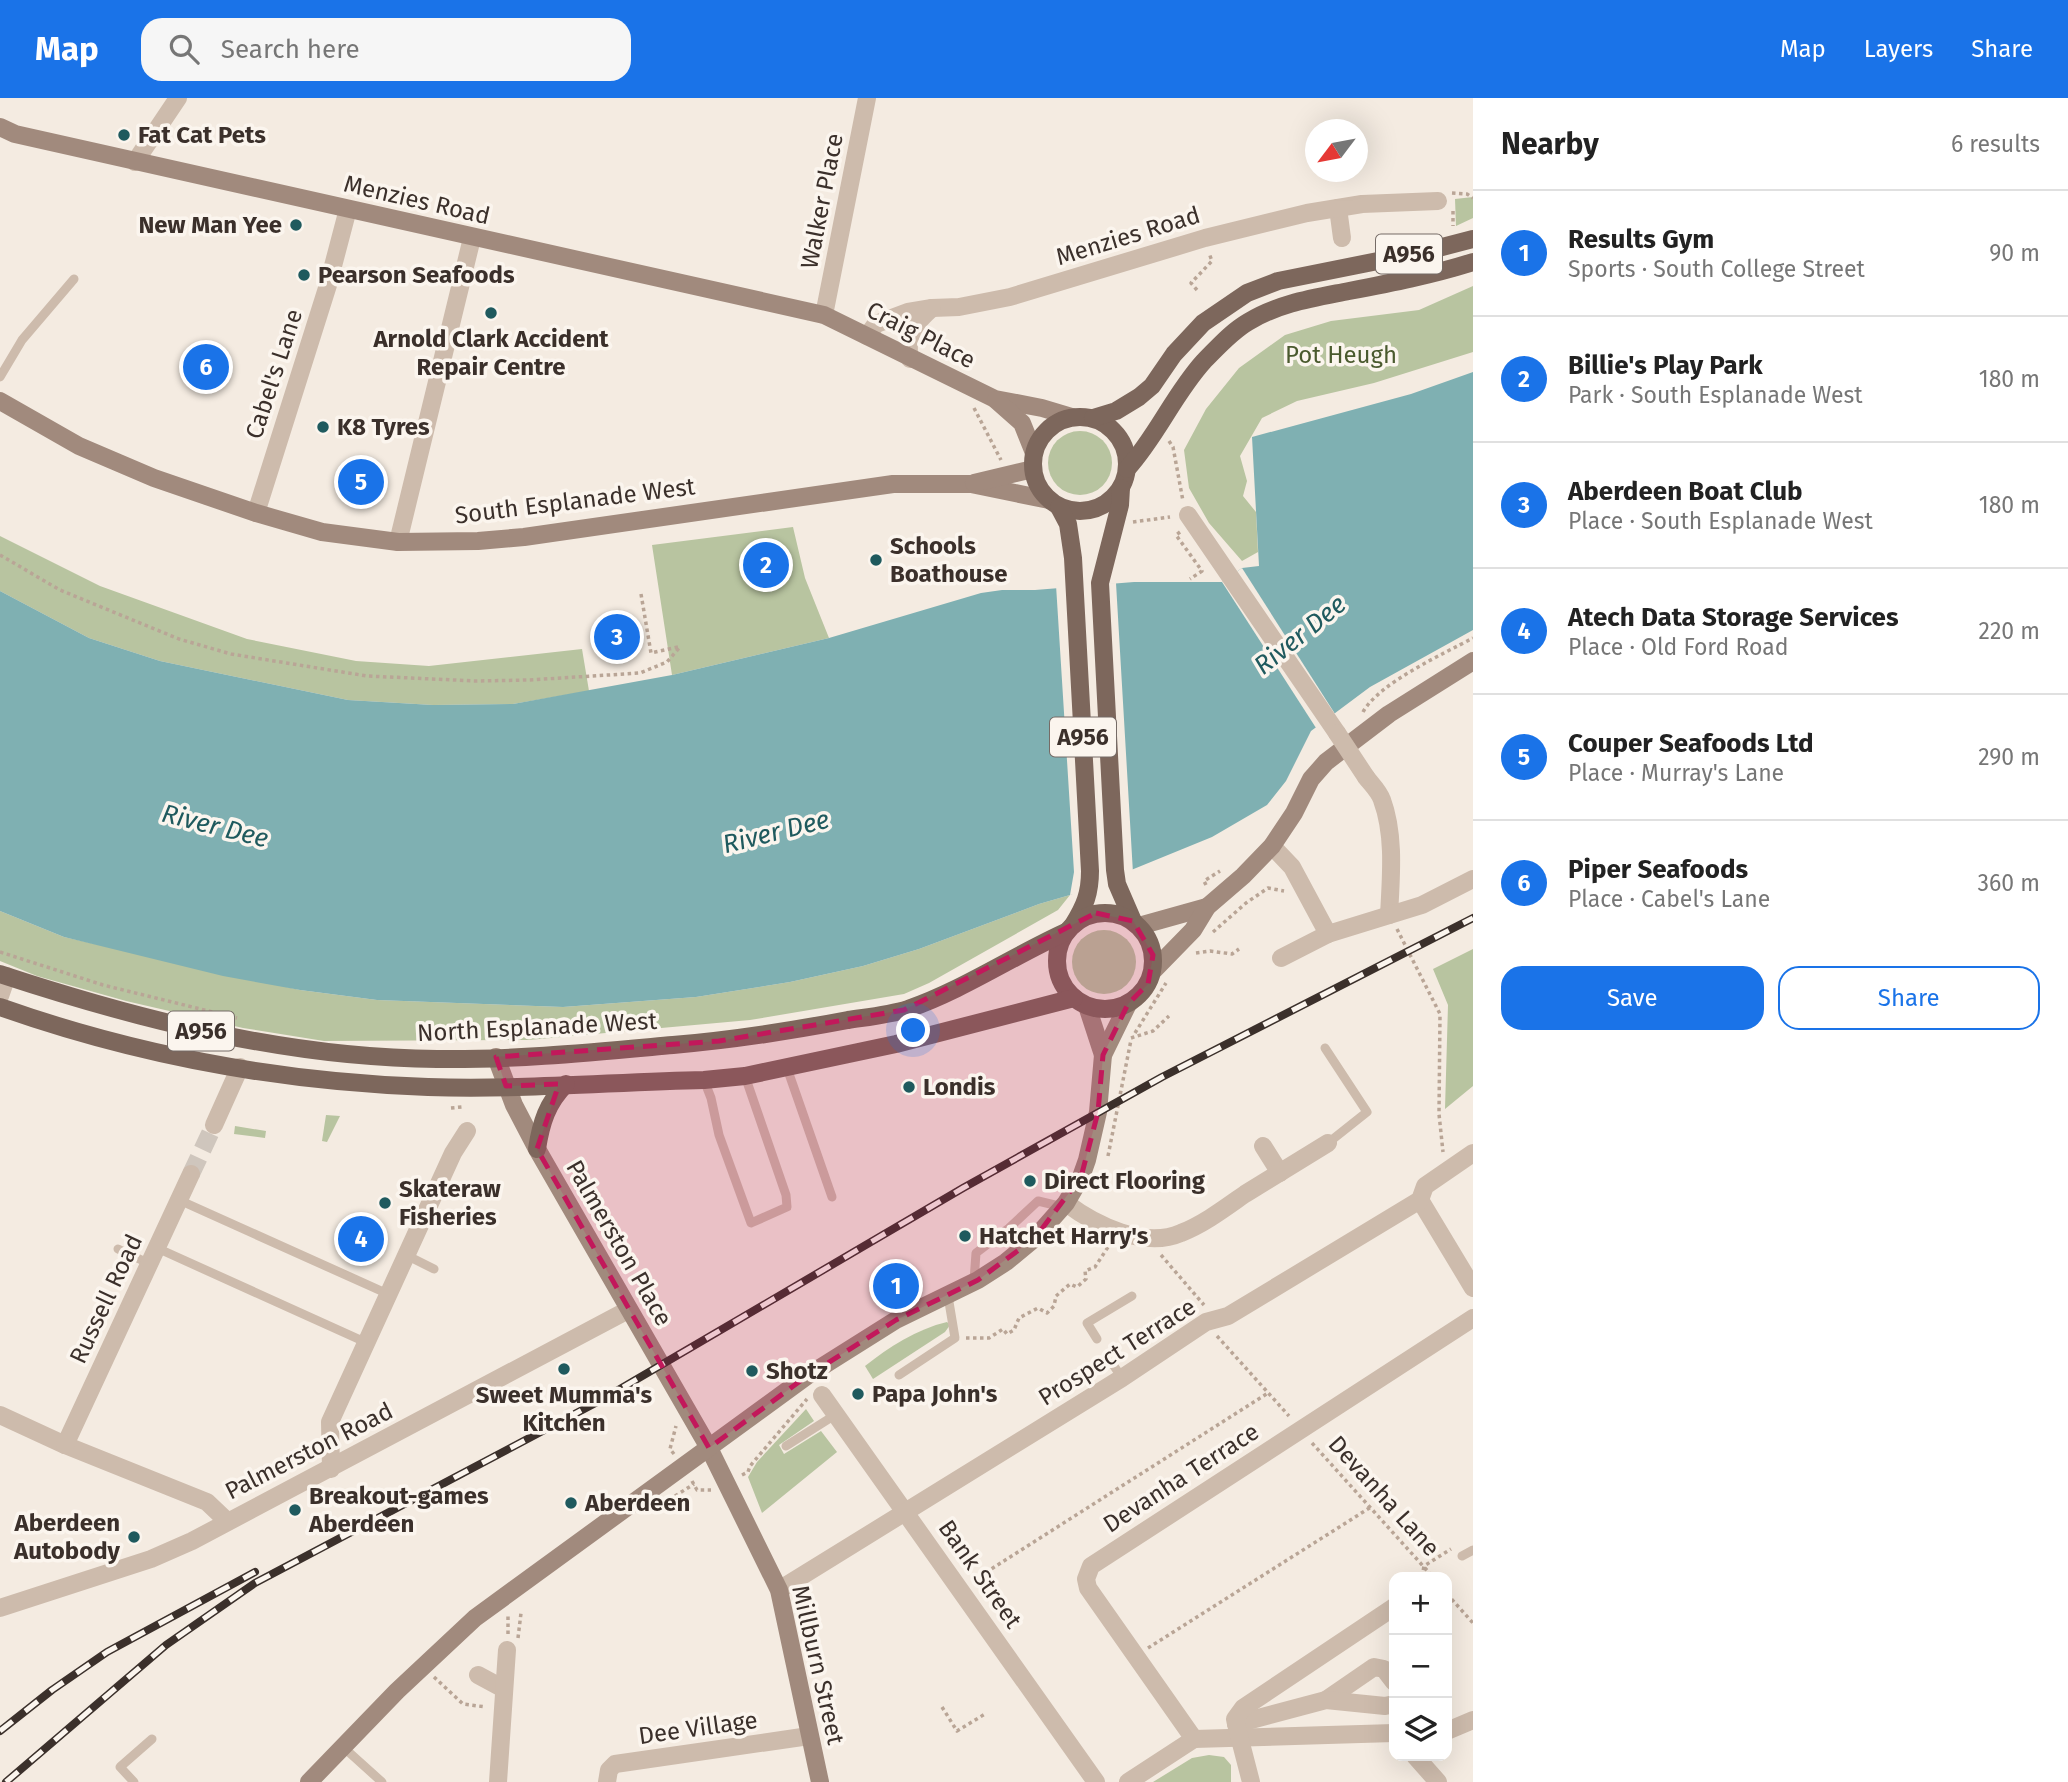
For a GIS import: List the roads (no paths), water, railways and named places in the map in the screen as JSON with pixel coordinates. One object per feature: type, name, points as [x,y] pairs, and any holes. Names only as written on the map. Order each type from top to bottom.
[{"type":"main road","name":"A956","points":[[1072,417],[1093,418],[1116,411],[1139,397],[1152,386],[1174,354],[1203,323],[1247,293],[1278,281],[1423,252],[1473,239]]},
{"type":"main road","name":"A956","points":[[1161,975],[1151,947],[1117,884],[1100,583],[1120,505],[1121,488],[1128,469],[1183,387],[1236,330],[1262,315],[1296,302],[1473,262]]},
{"type":"main road","points":[[1033,461],[1045,432],[1053,425],[1072,417]]},
{"type":"main road","points":[[1093,418],[1103,422],[1119,437],[1128,469]]},
{"type":"main road","name":"A956","points":[[1033,461],[1035,481],[1068,524],[1071,536],[1090,890],[1085,907],[1060,942],[1057,967],[1060,978],[1080,1002]]},
{"type":"main road","points":[[1054,504],[1073,511],[1087,511],[1107,503],[1121,488]]},
{"type":"main road","name":"A956","points":[[1070,928],[1096,913],[1109,912],[1136,923]]},
{"type":"main road","name":"North Esplanade West","points":[[4,975],[97,1005],[255,1042],[400,1057],[551,1056],[719,1041],[904,1010],[935,999],[1070,928]]},
{"type":"main road","points":[[1128,1004],[1161,975]]},
{"type":"main road","name":"A956","points":[[0,1007],[44,1023],[114,1042],[240,1068],[353,1082],[429,1087],[704,1080],[745,1076],[936,1035],[1047,1004],[1080,1002],[1100,1010],[1128,1004]]},
{"type":"main road","points":[[537,1149],[545,1113],[550,1102],[566,1084]]},
{"type":"street","points":[[135,162],[178,98]]},
{"type":"street","name":"Walker Place","points":[[824,314],[867,98]]},
{"type":"street","name":"Menzies Road","points":[[0,127],[15,134],[135,162],[824,314]]},
{"type":"street","name":"Menzies Road","points":[[867,336],[876,324],[908,312],[959,307],[1010,297],[1205,238],[1307,213],[1362,204],[1438,201]]},
{"type":"street","points":[[1338,208],[1342,238]]},
{"type":"street","name":"Cabel's Lane","points":[[256,513],[328,285],[348,209]]},
{"type":"street","points":[[398,542],[472,238]]},
{"type":"street","points":[[910,359],[910,331],[932,308]]},
{"type":"street","name":"Craig Place","points":[[824,314],[995,399],[1072,417]]},
{"type":"street","name":"Craig Place","points":[[995,399],[1022,423],[1033,461]]},
{"type":"street","name":"South Esplanade West","points":[[0,401],[79,446],[154,478],[256,513],[322,532],[398,542],[478,541],[524,537],[893,484],[971,484],[1054,504]]},
{"type":"street","name":"South Esplanade West","points":[[971,484],[1008,475],[1033,461]]},
{"type":"street","points":[[1192,521],[1381,797],[1387,819],[1391,855],[1392,921]]},
{"type":"street","points":[[1161,975],[1207,907],[1272,846],[1294,813],[1311,779],[1326,762],[1389,714],[1473,661]]},
{"type":"street","points":[[1272,846],[1292,867],[1328,934]]},
{"type":"street","points":[[1281,958],[1328,934],[1392,921],[1473,879]]},
{"type":"street","points":[[1136,923],[1207,907]]},
{"type":"street","points":[[0,996],[4,975]]},
{"type":"street","points":[[1080,1002],[1103,1055]]},
{"type":"street","points":[[309,1782],[447,1642],[475,1618],[807,1376],[896,1320],[974,1282],[1006,1262],[1035,1238],[1064,1205],[1087,1160],[1098,1112],[1103,1055],[1128,1004]]},
{"type":"street","name":"Palmerston Place","points":[[496,1057],[506,1086],[537,1149],[709,1448]]},
{"type":"street","points":[[214,1125],[240,1068]]},
{"type":"street","points":[[331,1469],[330,1422],[453,1153],[467,1131]]},
{"type":"street","points":[[1064,1205],[1084,1217],[1119,1231],[1152,1238],[1180,1234],[1328,1143]]},
{"type":"street","points":[[1263,1146],[1280,1173]]},
{"type":"street","name":"Prospect Terrace","points":[[779,1590],[907,1513],[1117,1370],[1206,1322],[1228,1317],[1420,1200],[1425,1186],[1473,1153]]},
{"type":"street","name":"Russell Road","points":[[65,1445],[191,1174]]},
{"type":"street","points":[[1420,1200],[1473,1288]]},
{"type":"street","name":"Palmerston Road","points":[[0,1608],[151,1559],[192,1541],[628,1310]]},
{"type":"street","name":"Devanha Terrace","points":[[1194,1739],[1088,1588],[1086,1578],[1091,1566],[1305,1435],[1473,1318]]},
{"type":"street","name":"Bank Street","points":[[822,1395],[1096,1782]]},
{"type":"street","points":[[0,1415],[65,1445],[207,1502],[227,1521]]},
{"type":"street","name":"Millburn Street","points":[[709,1448],[779,1590],[820,1782]]},
{"type":"street","points":[[1251,1782],[1236,1720],[1243,1708],[1389,1610]]},
{"type":"street","points":[[498,1782],[507,1650]]},
{"type":"street","points":[[1128,1782],[1194,1739],[1238,1731],[1326,1700],[1374,1667],[1384,1668],[1389,1675]]},
{"type":"street","points":[[478,1675],[504,1689]]},
{"type":"street","points":[[1326,1700],[1389,1705]]},
{"type":"street","points":[[1452,1729],[1473,1720]]},
{"type":"street","points":[[1238,1731],[1389,1733]]},
{"type":"street","name":"Dee Village","points":[[607,1782],[609,1770],[615,1764],[809,1736]]},
{"type":"street","points":[[1419,1761],[1438,1782]]},
{"type":"lane","points":[[0,377],[22,340],[74,279]]},
{"type":"lane","points":[[1325,1048],[1367,1112],[1328,1143]]},
{"type":"lane","points":[[787,1068],[832,1197]]},
{"type":"lane","points":[[704,1080],[719,1135],[751,1223],[787,1207],[786,1195],[745,1076]]},
{"type":"lane","points":[[179,1200],[388,1294]]},
{"type":"lane","points":[[974,1282],[976,1253],[1038,1201],[1064,1205]]},
{"type":"lane","points":[[118,1250],[153,1256],[365,1342]]},
{"type":"lane","points":[[406,1255],[434,1269]]},
{"type":"lane","points":[[899,1375],[956,1338],[948,1296]]},
{"type":"lane","points":[[1097,1339],[1087,1323],[1132,1296]]},
{"type":"lane","points":[[786,1447],[835,1415]]},
{"type":"lane","points":[[1462,1556],[1473,1550]]},
{"type":"lane","points":[[134,1782],[120,1767],[152,1739]]},
{"type":"lane","points":[[342,1746],[382,1782]]},
{"type":"water","name":"River Dee","points":[[1473,372],[1473,630],[1370,687],[1311,731],[1286,781],[1267,805],[1212,837],[1070,895],[863,966],[790,982],[696,997],[563,1007],[377,1000],[300,990],[223,976],[64,937],[0,911],[0,591],[89,638],[160,661],[348,700],[433,705],[513,704],[672,675],[829,638],[981,593],[1134,582],[1222,582],[1242,568],[1259,566],[1252,437],[1411,394]]},
{"type":"tunnel","points":[[191,1174],[214,1125]]},
{"type":"railway","points":[[6,1782],[166,1645],[255,1583],[603,1399],[963,1188],[1162,1077],[1473,918]]},
{"type":"railway","points":[[0,1731],[107,1652],[255,1572]]},
{"type":"place","name":"Fat Cat Pets","points":[[124,135]]},
{"type":"place","name":"New Man Yee","points":[[296,225]]},
{"type":"place","name":"Pearson Seafoods","points":[[304,275]]},
{"type":"place","name":"Arnold Clark Accident Repair Centre","points":[[491,313]]},
{"type":"place","name":"Piper Seafoods","points":[[206,367]]},
{"type":"place","name":"K8 Tyres","points":[[323,427]]},
{"type":"place","name":"Couper Seafoods Ltd","points":[[361,482]]},
{"type":"place","name":"Schools Boathouse","points":[[876,560]]},
{"type":"place","name":"Billie's Play Park","points":[[766,565]]},
{"type":"place","name":"Aberdeen Boat Club","points":[[617,637]]},
{"type":"place","name":"Londis","points":[[909,1087]]},
{"type":"place","name":"Direct Flooring","points":[[1030,1181]]},
{"type":"place","name":"Skateraw Fisheries","points":[[385,1203]]},
{"type":"place","name":"Hatchet Harry's","points":[[965,1236]]},
{"type":"place","name":"Atech Data Storage Services","points":[[361,1239]]},
{"type":"place","name":"Results Gym","points":[[896,1286]]},
{"type":"place","name":"Sweet Mumma's Kitchen","points":[[564,1369]]},
{"type":"place","name":"Shotz","points":[[752,1371]]},
{"type":"place","name":"Papa John's","points":[[858,1394]]},
{"type":"place","name":"Aberdeen","points":[[571,1503]]},
{"type":"place","name":"Breakout-games Aberdeen","points":[[295,1510]]},
{"type":"place","name":"Aberdeen Autobody","points":[[134,1537]]},
{"type":"park label","name":"Pot Heugh","points":[[1341,355]]}]
